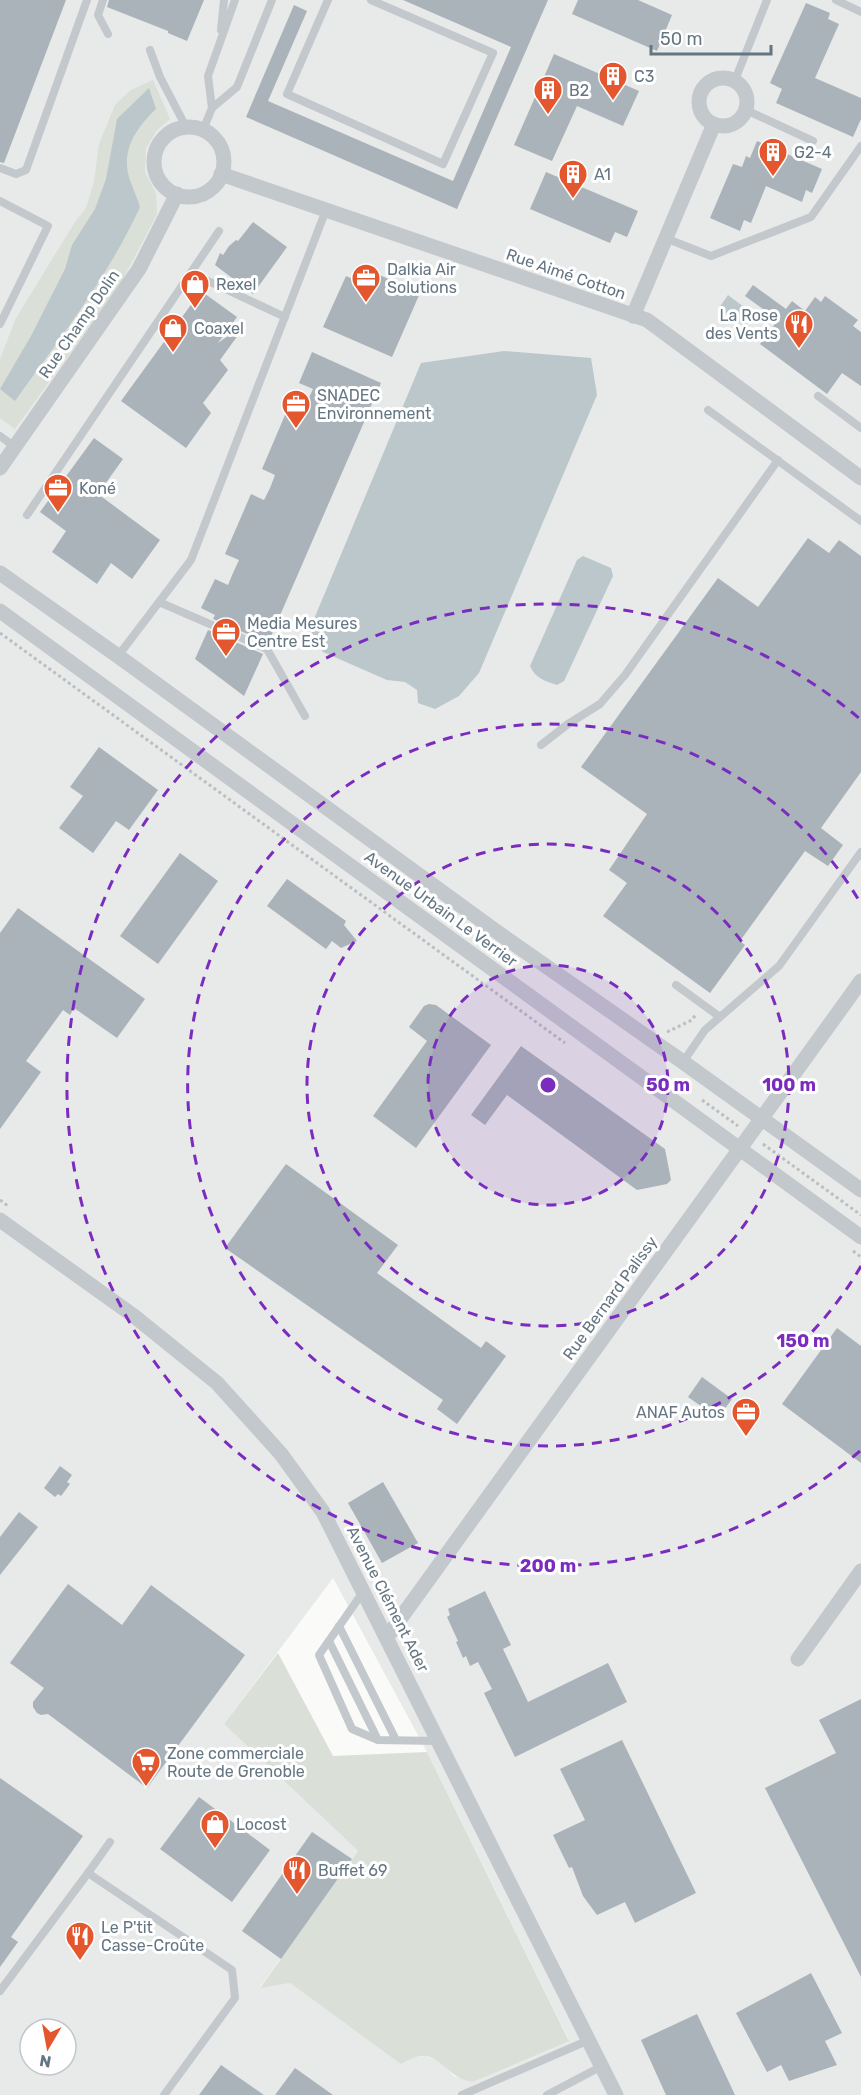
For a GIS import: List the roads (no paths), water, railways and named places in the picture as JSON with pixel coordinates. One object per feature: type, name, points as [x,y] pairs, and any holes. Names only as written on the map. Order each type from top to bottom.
[{"type":"street","points":[[728,78],[735,80],[746,93],[748,102],[746,110],[742,117],[729,125],[714,124],[702,114],[699,98],[712,80],[728,78]]},
{"type":"street","points":[[633,316],[714,124]]},
{"type":"street","points":[[186,127],[202,130],[217,141],[222,151],[224,163],[216,184],[208,191],[198,195],[187,196],[166,189],[154,169],[154,157],[158,146],[165,136],[174,130],[186,127]]},
{"type":"street","name":"Rue Aimé Cotton","points":[[221,174],[647,320],[861,478]]},
{"type":"street","name":"Rue Champ Dolin","points":[[0,468],[139,269],[177,194]]},
{"type":"street","name":"Avenue Urbain Le Verrier","points":[[0,573],[500,934],[861,1190]]},
{"type":"street","name":"Avenue Urbain Le Verrier","points":[[0,611],[861,1237]]},
{"type":"street","name":"Rue Bernard Palissy","points":[[387,1637],[861,981]]},
{"type":"street","name":"Avenue Clément Ader","points":[[0,1220],[134,1316],[217,1383],[281,1454],[323,1512],[616,2095]]},
{"type":"street","points":[[798,1659],[861,1571]]},
{"type":"lane","points":[[0,168],[16,174],[26,170],[87,0]]},
{"type":"lane","points":[[103,0],[98,15],[108,34]]},
{"type":"lane","points":[[219,43],[224,0]]},
{"type":"lane","points":[[212,108],[208,75],[235,0]]},
{"type":"lane","points":[[202,130],[212,108],[237,87],[272,0]]},
{"type":"lane","points":[[328,0],[287,94],[443,164],[493,52],[371,0]]},
{"type":"lane","points":[[735,80],[767,0]]},
{"type":"lane","points":[[836,0],[861,12]]},
{"type":"lane","points":[[150,50],[160,77],[186,127]]},
{"type":"lane","points":[[746,110],[813,141]]},
{"type":"lane","points":[[665,238],[711,256],[811,217],[861,146]]},
{"type":"lane","points":[[0,201],[48,226],[0,324]]},
{"type":"lane","points":[[118,656],[191,560],[326,210]]},
{"type":"lane","points":[[27,515],[219,231]]},
{"type":"lane","points":[[191,273],[285,317]]},
{"type":"lane","points":[[818,396],[861,428]]},
{"type":"lane","points":[[708,410],[861,521]]},
{"type":"lane","points":[[0,436],[15,447]]},
{"type":"lane","points":[[540,745],[600,704],[626,675],[778,460]]},
{"type":"lane","points":[[159,602],[267,650],[305,716]]},
{"type":"lane","points":[[683,1062],[705,1030],[779,966],[861,852]]},
{"type":"lane","points":[[676,985],[720,1017]]},
{"type":"lane","points":[[364,1591],[320,1655],[352,1729],[378,1740],[439,1741]]},
{"type":"lane","points":[[339,1626],[396,1740]]},
{"type":"lane","points":[[329,1641],[378,1740]]},
{"type":"lane","points":[[0,1991],[110,1842]]},
{"type":"lane","points":[[88,1873],[232,1970],[235,1998],[164,2095]]},
{"type":"lane","points":[[462,2095],[589,2040]]},
{"type":"lane","points":[[548,2095],[602,2066]]},
{"type":"place","name":"C3","points":[[613,102]]},
{"type":"place","name":"B2","points":[[548,116]]},
{"type":"place","name":"G2-4","points":[[773,178]]},
{"type":"place","name":"A1","points":[[573,200]]},
{"type":"place","name":"Dalkia Air Solutions","points":[[366,304]]},
{"type":"place","name":"Rexel","points":[[195,310]]},
{"type":"place","name":"La Rose des Vents","points":[[799,350]]},
{"type":"place","name":"Coaxel","points":[[173,354]]},
{"type":"place","name":"SNADEC Environnement","points":[[296,430]]},
{"type":"place","name":"Koné","points":[[58,514]]},
{"type":"place","name":"Media Mesures Centre Est","points":[[226,658]]},
{"type":"place","name":"ANAF Autos","points":[[746,1438]]},
{"type":"place","name":"Zone commerciale Route de Grenoble","points":[[146,1788]]},
{"type":"place","name":"Locost","points":[[215,1850]]},
{"type":"place","name":"Buffet 69","points":[[297,1896]]},
{"type":"place","name":"Le P'tit Casse-Croûte","points":[[80,1962]]}]
